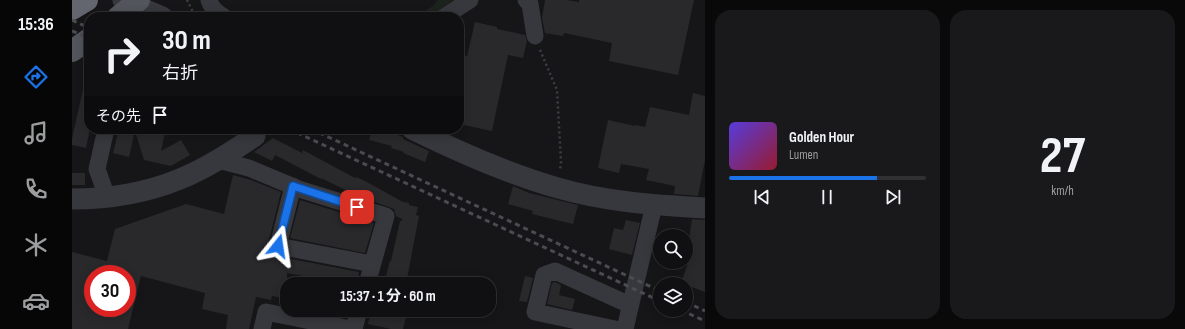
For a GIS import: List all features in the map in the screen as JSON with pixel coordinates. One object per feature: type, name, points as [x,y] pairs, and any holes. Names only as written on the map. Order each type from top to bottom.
[{"type":"highway","points":[[72,10],[87,0]]},
{"type":"main road","points":[[72,51],[84,43]]},
{"type":"street","points":[[209,0],[210,4],[216,12]]},
{"type":"street","points":[[452,12],[470,0]]},
{"type":"street","points":[[526,0],[530,4],[535,36]]},
{"type":"street","points":[[128,5],[148,12]]},
{"type":"street","points":[[105,134],[97,168],[107,197]]},
{"type":"street","points":[[72,199],[107,197],[135,192],[181,179],[218,160],[258,134]]},
{"type":"street","points":[[422,134],[500,168],[558,188],[587,195],[654,205],[705,208]]},
{"type":"street","points":[[218,160],[249,168],[293,186],[386,216],[369,277]]},
{"type":"street","points":[[293,186],[278,246],[372,264]]},
{"type":"street","points":[[624,329],[654,205]]},
{"type":"street","points":[[615,329],[535,312],[544,275],[555,271],[630,305]]},
{"type":"street","points":[[262,329],[266,312],[351,329]]},
{"type":"street","points":[[354,329],[358,317]]},
{"type":"path","points":[[187,0],[193,12]]},
{"type":"path","points":[[535,36],[543,60],[557,90],[561,162],[558,188]]},
{"type":"shaded area","points":[[438,0],[453,0],[437,12],[423,12],[433,6]]},
{"type":"building","points":[[545,0],[566,0],[579,2],[579,0],[694,0],[678,75],[609,61],[612,43],[564,33],[563,36],[545,33],[542,18]]},
{"type":"building","points":[[475,22],[497,27],[497,29],[525,35],[527,41],[523,58],[508,55],[492,131],[464,125],[464,55],[467,56]]},
{"type":"building","points":[[84,85],[84,134],[89,134],[86,148],[72,145]]},
{"type":"building","points":[[693,93],[705,96],[705,160],[698,196],[674,194],[675,186],[646,180],[649,169],[621,164],[619,173],[598,168],[608,120],[645,127],[650,107],[689,115]]},
{"type":"building","points":[[118,134],[134,134],[129,157],[113,153]]},
{"type":"building","points":[[136,134],[165,134],[161,151],[181,140],[190,155],[171,166],[144,160]]},
{"type":"building","points":[[371,134],[395,134],[429,151],[425,162],[403,153],[404,152],[391,148],[392,146],[369,140]]},
{"type":"building","points":[[273,138],[302,153],[303,150],[403,202],[409,203],[409,205],[418,207],[416,215],[419,216],[407,277],[386,277],[400,221],[402,221],[402,219],[396,216],[394,209],[360,197],[275,155],[272,161],[254,152]]},
{"type":"building","points":[[72,173],[85,173],[85,185],[72,185]]},
{"type":"building","points":[[233,175],[251,180],[281,192],[268,244],[272,254],[359,272],[358,277],[308,277],[287,273],[287,277],[280,277],[280,298],[272,296],[271,300],[256,297],[249,329],[226,329],[228,315],[202,309],[205,293],[141,276],[136,296],[136,265],[84,265],[84,317],[131,317],[128,329],[72,329],[72,252],[107,261],[115,229],[186,204],[224,214]]},
{"type":"building","points":[[513,186],[529,193],[578,205],[573,224],[532,214],[533,211],[508,204]]},
{"type":"building","points":[[300,200],[374,223],[365,253],[290,238]]},
{"type":"building","points":[[692,219],[705,220],[705,292],[693,288],[693,277],[683,277],[686,269],[693,269],[693,229],[691,229]]},
{"type":"building","points":[[626,220],[640,223],[632,255],[609,249],[614,228],[623,230]]},
{"type":"building","points":[[525,276],[533,278],[527,302],[519,301]]},
{"type":"building","points":[[555,282],[561,285],[559,295],[575,299],[572,310],[547,304],[552,283]]},
{"type":"building","points":[[370,317],[406,317],[403,329],[391,329],[368,324]]},
{"type":"railway","points":[[72,20],[84,26]]},
{"type":"railway","points":[[72,31],[84,36]]},
{"type":"railway","points":[[300,134],[653,298]]},
{"type":"railway","points":[[322,134],[653,288]]},
{"type":"railway","points":[[693,305],[705,311]]},
{"type":"railway","points":[[693,316],[705,321]]},
{"type":"route","points":[[278,246],[293,186],[357,207]]}]
